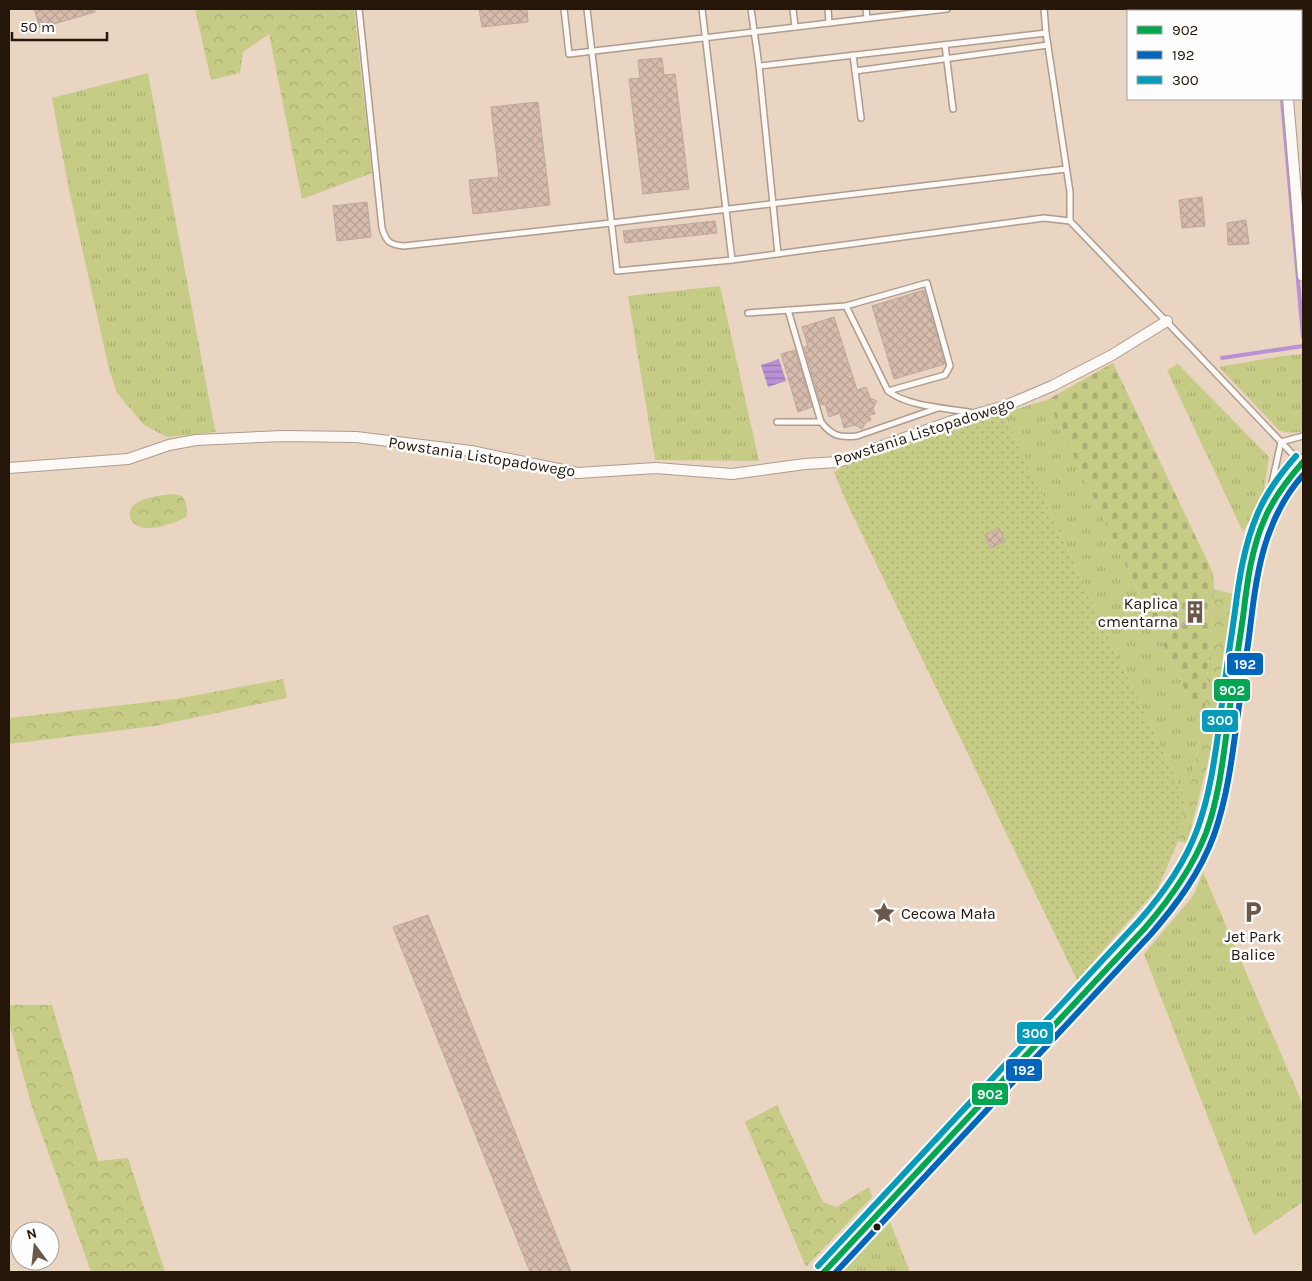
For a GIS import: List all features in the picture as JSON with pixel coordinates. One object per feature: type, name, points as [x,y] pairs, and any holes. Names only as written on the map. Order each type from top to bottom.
[{"type":"street","points":[[1288,100],[1303,276]]},
{"type":"street","name":"Powstania Listopadowego","points":[[9,468],[128,459],[169,444],[196,440],[283,436],[356,437],[471,451],[578,473],[656,468],[732,474],[805,464],[838,462],[952,421],[1005,406],[1052,386],[1112,355],[1167,321]]},
{"type":"street","points":[[824,1272],[1145,928],[1164,906],[1187,873],[1200,847],[1218,788],[1248,577],[1256,540],[1272,502],[1302,463]]},
{"type":"lane","points":[[358,9],[382,228],[384,236],[389,243],[396,246],[726,210],[1066,169]]},
{"type":"lane","points":[[564,9],[569,54],[829,23],[906,11],[947,9]]},
{"type":"lane","points":[[587,9],[617,271],[732,260],[1044,218],[1070,221],[1302,463]]},
{"type":"lane","points":[[702,9],[732,260]]},
{"type":"lane","points":[[751,9],[759,66],[778,254]]},
{"type":"lane","points":[[793,9],[795,27]]},
{"type":"lane","points":[[828,9],[829,23]]},
{"type":"lane","points":[[866,9],[867,18]]},
{"type":"lane","points":[[1044,9],[1070,192],[1070,221]]},
{"type":"lane","points":[[759,66],[1046,33]]},
{"type":"lane","points":[[945,45],[953,109]]},
{"type":"lane","points":[[855,71],[1048,45]]},
{"type":"lane","points":[[853,55],[860,118]]},
{"type":"lane","points":[[748,313],[846,306],[927,283],[950,366],[945,375],[888,391]]},
{"type":"lane","points":[[846,306],[888,391],[894,396],[904,401],[977,413]]},
{"type":"lane","points":[[788,310],[821,422],[828,430],[836,435],[846,437],[857,436],[941,407]]},
{"type":"lane","points":[[777,422],[821,422]]},
{"type":"lane","points":[[1281,442],[1303,436]]},
{"type":"lane","points":[[1272,502],[1272,483],[1281,442]]},
{"type":"green space","points":[[195,9],[354,9],[372,173],[302,199],[269,34],[243,52],[240,73],[211,80]]},
{"type":"green space","points":[[148,73],[216,432],[167,437],[144,425],[117,393],[109,369],[69,190],[52,98]]},
{"type":"green space","points":[[720,286],[759,461],[655,460],[628,296]]},
{"type":"green space","points":[[1303,354],[1303,431],[1297,432],[1280,431],[1219,367],[1282,356]]},
{"type":"green space","points":[[1113,363],[1213,573],[1214,589],[1203,728],[1047,400]]},
{"type":"green space","points":[[1178,364],[1269,457],[1263,497],[1243,532],[1167,370]]},
{"type":"green space","points":[[1047,400],[1203,728],[1186,800],[1003,413]]},
{"type":"green space","points":[[1003,413],[1186,800],[1178,841],[1158,888],[1077,980],[845,499],[834,472],[856,460],[959,422]]},
{"type":"green space","points":[[174,494],[182,496],[187,509],[186,517],[170,524],[152,528],[139,526],[131,521],[130,511],[139,502],[154,497]]},
{"type":"green space","points":[[1214,589],[1237,595],[1220,716],[1187,843],[1178,841],[1203,728]]},
{"type":"green space","points":[[283,679],[287,698],[155,726],[9,744],[9,718],[176,699]]},
{"type":"green space","points":[[1203,872],[1303,1105],[1303,1202],[1254,1235],[1144,954],[1194,895]]},
{"type":"green space","points":[[9,1005],[52,1005],[98,1161],[128,1158],[165,1272],[91,1272],[32,1107],[9,1023]]},
{"type":"green space","points":[[777,1105],[823,1202],[836,1207],[869,1187],[872,1197],[806,1267],[745,1122]]},
{"type":"green space","points":[[890,1222],[910,1272],[838,1272]]},
{"type":"shaded area","points":[[779,359],[786,381],[768,387],[761,365]]},
{"type":"building","points":[[34,9],[94,9],[95,12],[40,28]]},
{"type":"building","points":[[479,9],[527,9],[528,22],[482,27]]},
{"type":"building","points":[[662,58],[664,75],[675,74],[689,189],[643,194],[629,79],[640,78],[638,60]]},
{"type":"building","points":[[538,102],[550,205],[473,214],[469,180],[499,177],[491,107]]},
{"type":"building","points":[[1202,197],[1205,226],[1182,228],[1179,200]]},
{"type":"building","points":[[367,202],[371,237],[337,241],[333,206]]},
{"type":"building","points":[[1246,220],[1249,244],[1228,245],[1227,223]]},
{"type":"building","points":[[715,221],[717,233],[625,243],[623,231]]},
{"type":"building","points":[[924,290],[945,364],[894,379],[872,306]]},
{"type":"building","points":[[834,317],[857,390],[866,387],[870,398],[877,401],[873,408],[875,414],[869,415],[871,420],[866,422],[862,429],[855,425],[844,428],[840,413],[829,417],[825,404],[821,405],[804,347],[808,346],[802,327]]},
{"type":"building","points":[[795,350],[812,407],[798,412],[781,354]]},
{"type":"building","points":[[999,528],[1005,541],[991,548],[985,535]]},
{"type":"building","name":"Kaplica cmentarna","points":[[1197,603],[1204,604],[1201,624],[1180,626],[1189,618],[1184,607]]},
{"type":"building","points":[[428,915],[571,1272],[530,1272],[393,927]]},
{"type":"waterway","points":[[1282,100],[1303,337]]},
{"type":"waterway","points":[[1222,358],[1303,346]]},
{"type":"transit line","name":"300","points":[[818,1266],[1138,922],[1156,901],[1179,867],[1192,843],[1202,817],[1209,790],[1238,587],[1249,539],[1257,515],[1269,491],[1296,456]]},
{"type":"transit line","name":"902","points":[[824,1272],[1145,928],[1172,895],[1187,871],[1206,833],[1217,792],[1248,579],[1256,542],[1273,503],[1303,462]]},
{"type":"transit line","name":"192","points":[[836,1272],[1151,934],[1179,900],[1195,875],[1214,835],[1226,793],[1258,572],[1263,551],[1278,511],[1303,475]]},
{"type":"place","name":"Kaplica cmentarna","points":[[1195,612]]},
{"type":"place","name":"Jet Park Balice","points":[[1253,912]]},
{"type":"place","name":"Cecowa Mała","points":[[884,913]]}]
